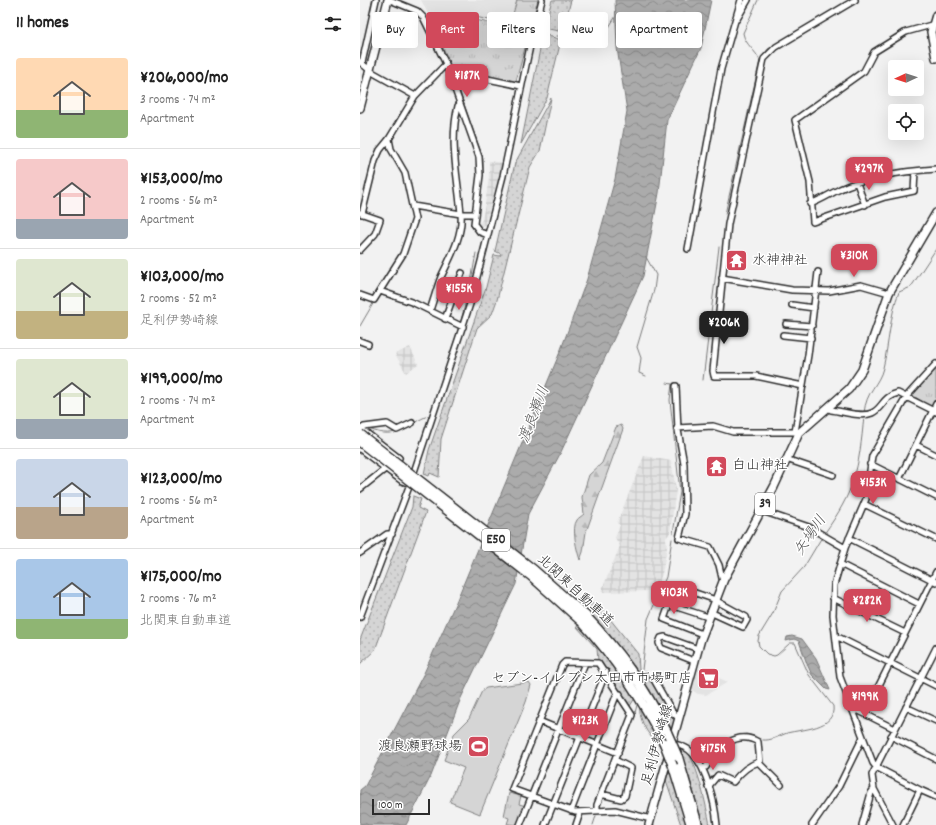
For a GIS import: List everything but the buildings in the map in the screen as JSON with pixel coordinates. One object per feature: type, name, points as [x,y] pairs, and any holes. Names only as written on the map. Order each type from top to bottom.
[{"type":"highway","name":"北関東自動車道","points":[[361,429],[534,570],[583,619],[618,651],[638,679],[668,732],[678,757],[698,825]]},
{"type":"highway","name":"北関東自動車道","points":[[360,442],[531,576],[583,619],[632,683],[668,743],[673,766],[691,825]]},
{"type":"main road","points":[[360,108],[389,0]]},
{"type":"main road","points":[[936,15],[932,40],[936,58]]},
{"type":"main road","name":"足利伊勢崎線","points":[[650,822],[668,743],[679,718],[702,634],[714,600],[762,510],[797,432],[829,408],[849,389],[862,370],[889,293],[936,213]]},
{"type":"street","points":[[376,0],[361,63],[370,70],[415,96]]},
{"type":"street","points":[[389,0],[417,11],[423,17],[446,64],[479,157],[480,176],[474,214],[476,229],[488,235]]},
{"type":"street","points":[[360,617],[410,484],[463,327],[506,162],[521,86],[542,0]]},
{"type":"street","points":[[688,249],[714,102],[741,0]]},
{"type":"street","points":[[736,19],[748,0]]},
{"type":"street","points":[[803,386],[756,376],[714,376],[713,371],[722,278],[731,203],[764,60],[776,47],[855,0]]},
{"type":"street","points":[[915,171],[914,191],[885,197],[813,222],[810,204],[810,182],[795,120],[864,71],[874,52],[906,32],[934,24]]},
{"type":"street","points":[[360,250],[375,234],[380,220],[361,214],[378,155],[415,96],[446,64]]},
{"type":"street","points":[[452,80],[469,76],[521,86]]},
{"type":"street","points":[[430,310],[442,277],[455,248],[460,228],[461,214],[453,145],[455,118],[458,106],[460,104]]},
{"type":"street","points":[[360,295],[374,300],[398,263],[407,244],[415,220],[405,173],[391,149],[388,139]]},
{"type":"street","points":[[810,204],[826,198],[840,189],[858,183],[900,172],[936,169]]},
{"type":"street","points":[[858,183],[865,205]]},
{"type":"street","points":[[413,206],[461,214],[474,214]]},
{"type":"street","points":[[678,428],[713,426],[733,432],[797,432],[818,272]]},
{"type":"street","points":[[445,319],[462,273]]},
{"type":"street","points":[[722,278],[779,289],[815,292],[830,291],[861,285],[889,293]]},
{"type":"street","points":[[380,291],[430,310],[463,327]]},
{"type":"street","points":[[792,306],[814,308]]},
{"type":"street","points":[[786,324],[812,326]]},
{"type":"street","points":[[783,335],[810,338]]},
{"type":"street","points":[[360,341],[368,344]]},
{"type":"street","points":[[936,364],[906,396],[872,456],[867,496],[845,548],[834,585],[833,598],[836,658],[840,677],[872,763],[876,767],[936,797]]},
{"type":"street","points":[[676,386],[678,428],[685,469],[685,514],[679,538],[710,547],[719,565],[722,578],[724,579]]},
{"type":"street","points":[[829,408],[863,414],[874,412],[891,395],[898,393],[934,411]]},
{"type":"street","points":[[899,479],[934,411],[936,404]]},
{"type":"street","points":[[361,429],[388,425],[397,430],[412,423]]},
{"type":"street","points":[[370,435],[375,426]]},
{"type":"street","points":[[360,489],[399,458],[361,429]]},
{"type":"street","points":[[916,445],[936,455]]},
{"type":"street","points":[[360,449],[402,482],[410,484]]},
{"type":"street","points":[[786,459],[833,475]]},
{"type":"street","points":[[870,464],[936,497]]},
{"type":"street","points":[[864,504],[936,539]]},
{"type":"street","points":[[762,510],[809,527],[845,548]]},
{"type":"street","points":[[360,552],[387,534],[392,534]]},
{"type":"street","points":[[849,538],[934,581]]},
{"type":"street","points":[[840,564],[920,604]]},
{"type":"street","points":[[865,713],[920,604],[934,581],[936,572]]},
{"type":"street","points":[[675,586],[714,600],[746,617],[747,620],[743,627],[709,614],[668,605],[664,619],[702,634]]},
{"type":"street","points":[[833,598],[905,633]]},
{"type":"street","points":[[694,661],[661,648],[659,643],[661,638],[665,637],[698,649]]},
{"type":"street","points":[[836,638],[840,638],[936,686]]},
{"type":"street","points":[[893,825],[874,789],[872,775],[936,648]]},
{"type":"street","points":[[597,811],[596,806],[632,715],[606,672],[598,663],[562,663],[512,788],[513,790],[571,811],[580,813],[608,810],[626,811],[650,822]]},
{"type":"street","points":[[520,825],[559,730],[584,663]]},
{"type":"street","points":[[545,825],[578,737],[606,672]]},
{"type":"street","points":[[653,678],[675,716],[679,718]]},
{"type":"street","points":[[571,811],[616,696],[620,694]]},
{"type":"street","points":[[906,706],[936,721]]},
{"type":"street","points":[[851,708],[865,713],[895,729]]},
{"type":"street","points":[[539,721],[618,753]]},
{"type":"street","points":[[891,736],[936,759]]},
{"type":"street","points":[[703,768],[706,767],[711,758],[720,748],[744,737],[751,738],[759,744],[759,762],[781,785]]},
{"type":"street","points":[[812,825],[839,786],[863,737]]},
{"type":"street","points":[[668,743],[688,750],[703,768],[716,814],[717,825]]},
{"type":"street","points":[[601,794],[621,799],[625,796],[631,768],[615,760]]},
{"type":"street","points":[[708,786],[718,775],[733,782],[739,774],[751,765],[759,762]]},
{"type":"street","points":[[862,825],[871,793],[874,789]]},
{"type":"street","points":[[903,825],[920,790]]},
{"type":"street","points":[[576,825],[580,813]]},
{"type":"shaded area","points":[[421,0],[517,0],[514,12],[487,12],[487,19],[479,18],[479,12],[427,12]]},
{"type":"shaded area","points":[[489,161],[503,163],[485,224],[481,228],[478,225],[482,220],[485,204],[489,177]]},
{"type":"shaded area","points":[[410,347],[418,364],[406,373],[395,354]]},
{"type":"shaded area","points":[[644,456],[671,461],[676,489],[670,533],[666,538],[667,548],[662,574],[656,589],[651,591],[601,592],[620,546],[615,538],[620,525],[617,523]]},
{"type":"shaded area","name":"セブン−イレブン太田市市場町店","points":[[696,668],[718,673],[717,677],[728,682],[706,695],[698,694],[690,689]]},
{"type":"green space","points":[[517,0],[538,0],[535,12],[514,12]]},
{"type":"green space","points":[[552,0],[571,0],[568,12],[558,12],[558,31],[550,29],[550,12],[549,12]]},
{"type":"green space","points":[[479,21],[487,23],[487,48],[525,48],[516,81],[510,82],[473,74],[454,74],[443,48],[479,48]]},
{"type":"green space","points":[[550,36],[558,39],[559,48],[547,98],[521,144],[540,48],[550,48]]},
{"type":"green space","points":[[551,98],[540,151],[530,167],[497,300],[492,314],[477,328],[441,439],[439,477],[430,473],[429,476],[424,474],[429,450],[486,287],[494,255],[500,256],[501,254],[495,251],[515,163]]},
{"type":"green space","points":[[936,369],[936,400],[931,407],[912,395]]},
{"type":"green space","points":[[621,425],[623,429],[586,532],[583,552],[580,560],[575,540],[575,524],[578,518],[584,514],[582,497],[589,475],[602,463],[616,427]]},
{"type":"green space","points":[[413,496],[421,499],[418,508],[426,512],[375,650],[360,664],[360,640],[412,507]]},
{"type":"green space","points":[[590,603],[598,604],[638,654],[639,669],[643,676],[644,672],[647,672],[674,720],[672,731],[645,683],[629,660],[609,634],[584,608]]},
{"type":"green space","points":[[578,623],[610,660],[635,698],[630,706],[598,660],[597,649],[577,627]]},
{"type":"green space","name":"渡良瀬野球場","points":[[529,682],[531,685],[526,702],[480,814],[450,802],[464,768],[444,760],[454,734],[469,719],[482,691],[486,688]]},
{"type":"green space","points":[[640,705],[662,747],[653,739],[646,729],[641,717]]},
{"type":"green space","points":[[686,750],[698,775],[710,825],[703,825],[680,751]]},
{"type":"green space","points":[[670,767],[687,825],[681,825],[666,780]]},
{"type":"green space","points":[[509,793],[521,796],[519,804],[526,806],[518,825],[507,824],[509,818],[504,816]]},
{"type":"water","points":[[615,0],[711,0],[702,43],[702,12],[616,12],[616,24]]},
{"type":"water","name":"渡良瀬川","points":[[617,48],[701,48],[667,120],[659,193],[643,276],[560,454],[528,514],[516,584],[461,698],[431,776],[406,825],[360,825],[360,790],[365,786],[424,673],[456,602],[560,352],[587,279],[615,179],[627,111]]},
{"type":"water","points":[[792,636],[802,639],[816,658],[830,690],[826,689],[812,675],[799,641],[794,639],[786,641],[787,637]]},
{"type":"waterway","points":[[758,0],[743,33],[746,41],[760,61]]},
{"type":"waterway","points":[[812,23],[849,0]]},
{"type":"waterway","points":[[557,36],[573,37],[609,27],[616,16]]},
{"type":"waterway","points":[[479,18],[487,20]]},
{"type":"waterway","points":[[725,214],[760,60],[768,49],[774,46]]},
{"type":"waterway","points":[[457,84],[483,158],[483,175],[478,210]]},
{"type":"waterway","points":[[703,380],[719,247]]},
{"type":"waterway","name":"矢場川","points":[[864,413],[867,399],[879,379],[883,368],[892,319],[899,292],[911,287],[936,249]]},
{"type":"waterway","points":[[460,324],[471,282],[476,253]]},
{"type":"waterway","points":[[646,257],[656,275],[654,290],[637,347],[641,358],[639,373],[646,376]]},
{"type":"waterway","points":[[360,326],[374,302]]},
{"type":"waterway","points":[[366,430],[369,429],[387,433],[395,432],[430,415],[459,327]]},
{"type":"waterway","points":[[667,383],[672,384],[670,400],[680,492],[673,533]]},
{"type":"waterway","name":"矢場川","points":[[824,534],[843,505],[854,479],[860,451],[864,416]]},
{"type":"waterway","name":"矢場川","points":[[763,740],[817,727],[824,724],[832,714],[833,706],[809,675],[795,643],[790,643],[774,656],[767,654],[759,646],[758,641],[759,636],[773,613],[782,591],[804,567],[822,537]]},
{"type":"waterway","points":[[642,670],[648,619],[666,577],[672,539]]},
{"type":"waterway","points":[[634,717],[637,705]]},
{"type":"waterway","name":"矢場川","points":[[735,737],[746,734],[755,736]]},
{"type":"waterway","name":"矢場川","points":[[708,759],[718,745],[725,742]]},
{"type":"waterway","name":"矢場川","points":[[703,777],[713,812]]},
{"type":"waterway","points":[[593,825],[596,816]]},
{"type":"waterway","name":"矢場川","points":[[713,816],[714,825]]},
{"type":"place","name":"水神神社","points":[[737,261]]},
{"type":"place","name":"白山神社","points":[[716,466]]},
{"type":"place","name":"セブン−イレブン太田市市場町店","points":[[708,679]]},
{"type":"place","name":"渡良瀬野球場","points":[[478,747]]}]
